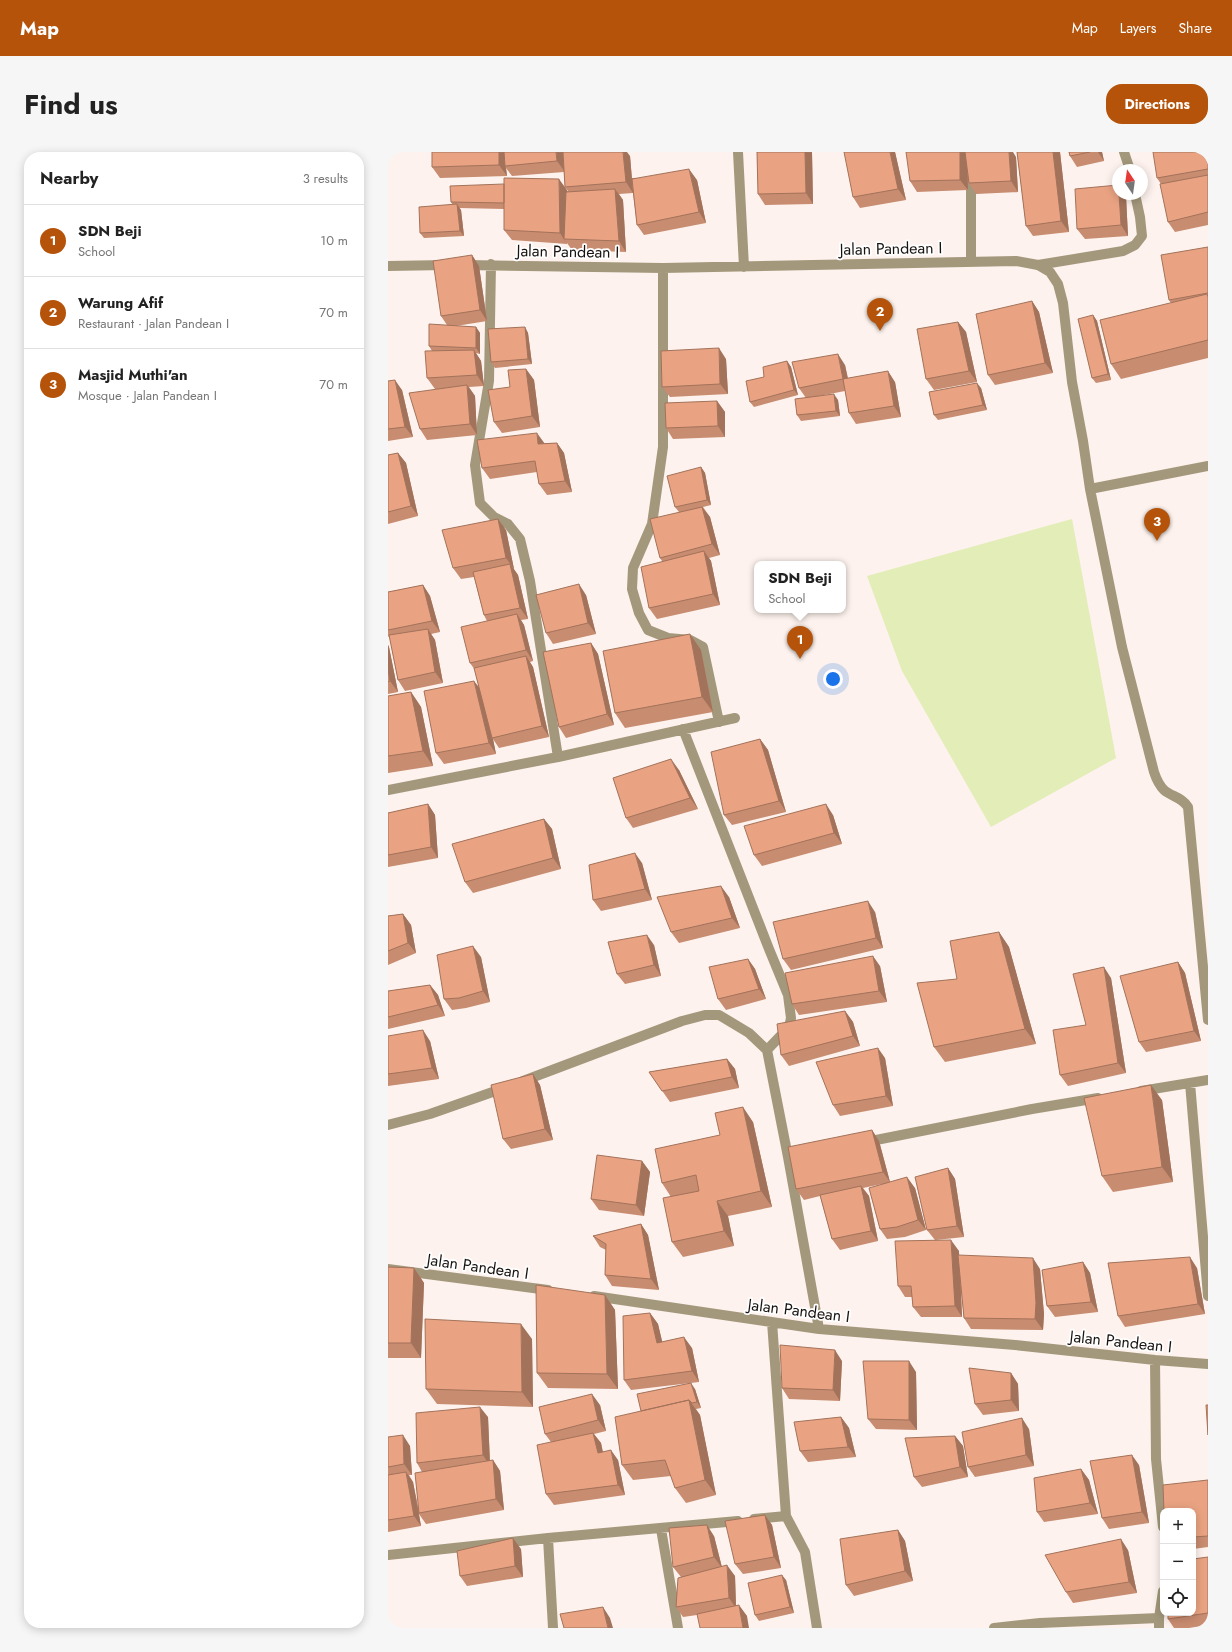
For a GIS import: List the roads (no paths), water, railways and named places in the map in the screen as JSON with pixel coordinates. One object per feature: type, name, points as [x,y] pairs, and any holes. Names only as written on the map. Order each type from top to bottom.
[{"type":"street","points":[[738,152],[744,267]]},
{"type":"street","points":[[971,152],[971,261]]},
{"type":"street","points":[[1124,152],[1128,164]]},
{"type":"street","points":[[1038,265],[1123,250],[1135,245],[1142,236],[1136,200]]},
{"type":"street","name":"Jalan Pandean I","points":[[388,266],[491,264],[663,268],[1016,261],[1038,265],[1050,272],[1058,284],[1063,303],[1072,382],[1090,489],[1122,647],[1154,772],[1162,789],[1180,798],[1188,806],[1208,1020]]},
{"type":"street","points":[[491,264],[489,381],[476,465],[480,503],[494,517],[508,524],[520,539],[530,581],[558,758]]},
{"type":"street","points":[[663,268],[662,447],[652,524],[633,568],[632,590],[639,613],[648,630],[668,638],[690,640],[703,647],[719,722]]},
{"type":"street","points":[[1090,489],[1208,466]]},
{"type":"street","points":[[388,790],[558,758],[683,728],[735,718]]},
{"type":"street","points":[[683,728],[769,950],[788,995],[791,1018],[789,1027],[766,1050]]},
{"type":"street","points":[[388,1125],[430,1114],[486,1095],[682,1021],[705,1015],[718,1015],[749,1033],[766,1050],[792,1157],[819,1329]]},
{"type":"street","points":[[1130,1093],[1208,1080]]},
{"type":"street","points":[[1190,1083],[1208,1296]]},
{"type":"street","points":[[856,1144],[1032,1109],[1107,1097]]},
{"type":"street","name":"Jalan Pandean I","points":[[388,1269],[560,1292]]},
{"type":"street","name":"Jalan Pandean I","points":[[584,1295],[819,1329],[1015,1345],[1155,1360],[1208,1364]]},
{"type":"street","points":[[772,1322],[786,1516],[805,1552],[817,1628]]},
{"type":"street","points":[[1155,1360],[1156,1460],[1161,1508]]},
{"type":"street","points":[[388,1556],[548,1538],[661,1529],[786,1516]]},
{"type":"street","points":[[661,1529],[678,1628]]},
{"type":"street","points":[[548,1538],[553,1628]]},
{"type":"street","points":[[994,1628],[1040,1623],[1159,1623]]},
{"type":"place","name":"Warung Afif","points":[[880,331]]},
{"type":"place","name":"Masjid Muthi'an","points":[[1157,541]]},
{"type":"place","name":"SDN Beji","points":[[800,659]]}]
